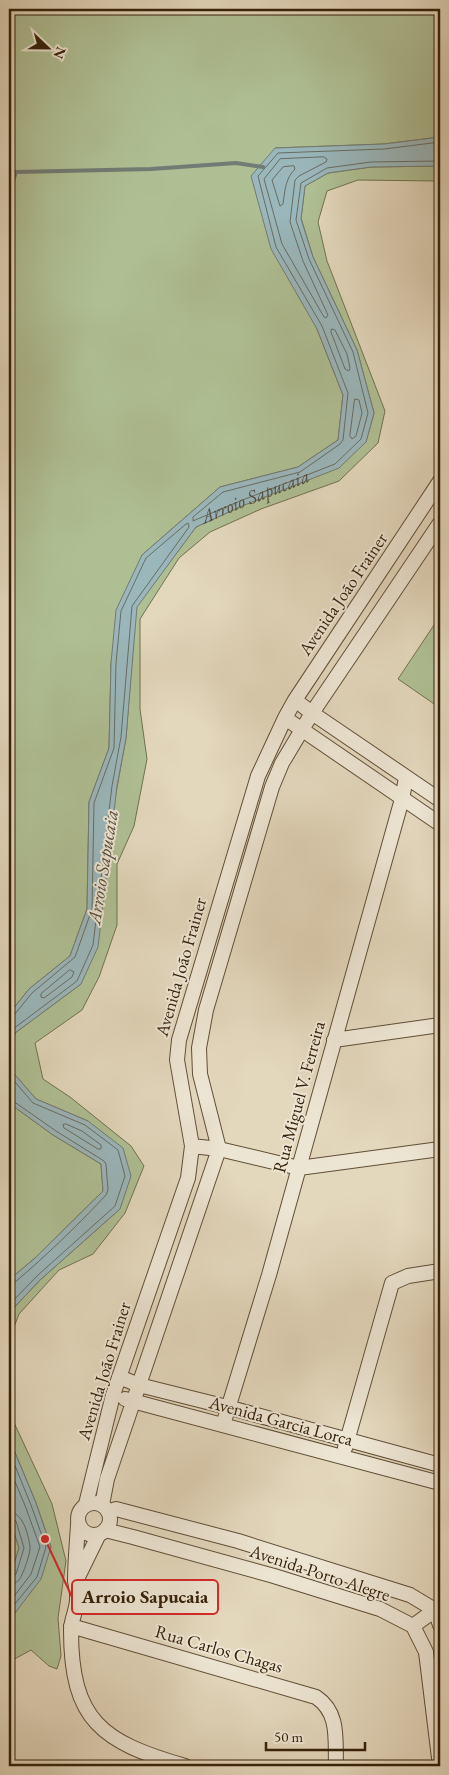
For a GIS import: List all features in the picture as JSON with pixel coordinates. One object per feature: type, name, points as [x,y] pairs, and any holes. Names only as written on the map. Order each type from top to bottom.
[{"type":"street","name":"Avenida João Frainer","points":[[86,1504],[112,1395],[192,1162],[192,1146],[177,1060],[179,1040],[258,776],[284,718],[295,700],[440,481]]},
{"type":"street","name":"Avenida João Frainer","points":[[105,1509],[107,1479],[219,1149],[200,1074],[199,1048],[206,1010],[272,787],[282,763],[312,713],[440,523]]},
{"type":"street","points":[[295,700],[440,800]]},
{"type":"street","points":[[284,718],[440,824]]},
{"type":"street","name":"Rua Miguel V. Ferreira","points":[[222,1425],[269,1275],[402,799],[406,778]]},
{"type":"street","points":[[334,1040],[440,1024]]},
{"type":"street","points":[[192,1146],[219,1149],[299,1168],[440,1149]]},
{"type":"street","points":[[343,1456],[392,1283],[408,1276],[440,1271]]},
{"type":"street","name":"Avenida Garcia Lorca","points":[[118,1376],[139,1385],[227,1407],[440,1466]]},
{"type":"street","name":"Avenida Garcia Lorca","points":[[112,1395],[440,1483]]},
{"type":"street","points":[[75,1582],[109,1522],[105,1509],[94,1503],[86,1504],[78,1514],[75,1582],[78,1598],[71,1626],[76,1684],[83,1704],[99,1726],[145,1761],[185,1766]]},
{"type":"street","name":"Avenida Porto Alegre","points":[[105,1509],[116,1509],[238,1541],[410,1595],[438,1610]]},
{"type":"street","points":[[78,1524],[87,1534],[102,1532]]},
{"type":"street","name":"Avenida Porto Alegre","points":[[102,1532],[133,1537],[274,1576],[380,1609],[413,1626]]},
{"type":"street","points":[[440,1625],[438,1610],[413,1626],[426,1652],[440,1766]]},
{"type":"street","name":"Rua Carlos Chagas","points":[[71,1626],[316,1697],[330,1709],[333,1718],[336,1766]]},
{"type":"green space","points":[[9,9],[440,9],[440,137],[384,144],[275,148],[317,329],[343,395],[338,440],[298,467],[220,487],[142,555],[111,663],[109,748],[89,802],[87,909],[70,956],[29,989],[9,1014]]},
{"type":"green space","points":[[440,166],[440,181],[358,180],[327,191],[318,222],[327,261],[385,411],[378,443],[339,481],[261,509],[210,532],[179,558],[140,619],[140,709],[147,759],[134,826],[117,864],[117,925],[99,977],[82,1010],[35,1043],[43,1079],[70,1097],[131,1146],[144,1166],[125,1213],[93,1254],[59,1270],[19,1314],[9,1340],[9,1313],[40,1280],[120,1209],[88,1121],[36,1099],[9,1068],[9,1065],[15,1033],[81,984],[126,738],[136,607],[196,527],[242,506],[366,442],[374,413],[357,350],[313,257],[301,218],[305,186],[328,173],[371,167]]},
{"type":"green space","points":[[440,616],[440,708],[398,679]]},
{"type":"green space","points":[[9,1103],[53,1135],[101,1164],[103,1191],[35,1258],[9,1280]]},
{"type":"green space","points":[[9,1412],[52,1504],[66,1561],[58,1618],[61,1656],[57,1669],[49,1666],[31,1650],[9,1662],[9,1617],[15,1613],[51,1547],[36,1503],[9,1438]]},
{"type":"green space","points":[[9,1516],[19,1548],[11,1574],[9,1575]]},
{"type":"water","points":[[440,137],[440,166],[371,167],[328,173],[305,186],[301,219],[313,257],[357,350],[374,413],[366,442],[339,468],[242,506],[196,527],[137,607],[126,738],[117,786],[98,947],[81,984],[15,1033],[9,1065],[9,1014],[29,989],[70,956],[87,909],[89,802],[109,748],[111,663],[116,610],[142,555],[220,487],[298,467],[338,440],[343,395],[317,329],[271,249],[251,176],[275,148],[384,144]]},
{"type":"water","points":[[9,1068],[36,1099],[88,1121],[123,1148],[131,1176],[120,1209],[40,1280],[9,1313],[9,1280],[35,1258],[103,1191],[101,1164],[53,1135],[9,1103]]},
{"type":"water","points":[[9,1438],[36,1503],[51,1547],[41,1579],[15,1613],[9,1617],[9,1575],[11,1574],[19,1548],[9,1516]]},
{"type":"waterway","points":[[9,170],[16,172],[151,169],[236,163],[263,167]]},
{"type":"waterway","points":[[9,193],[16,172]]},
{"type":"place","name":"Arroio Sapucaia","points":[[45,1539]]}]
